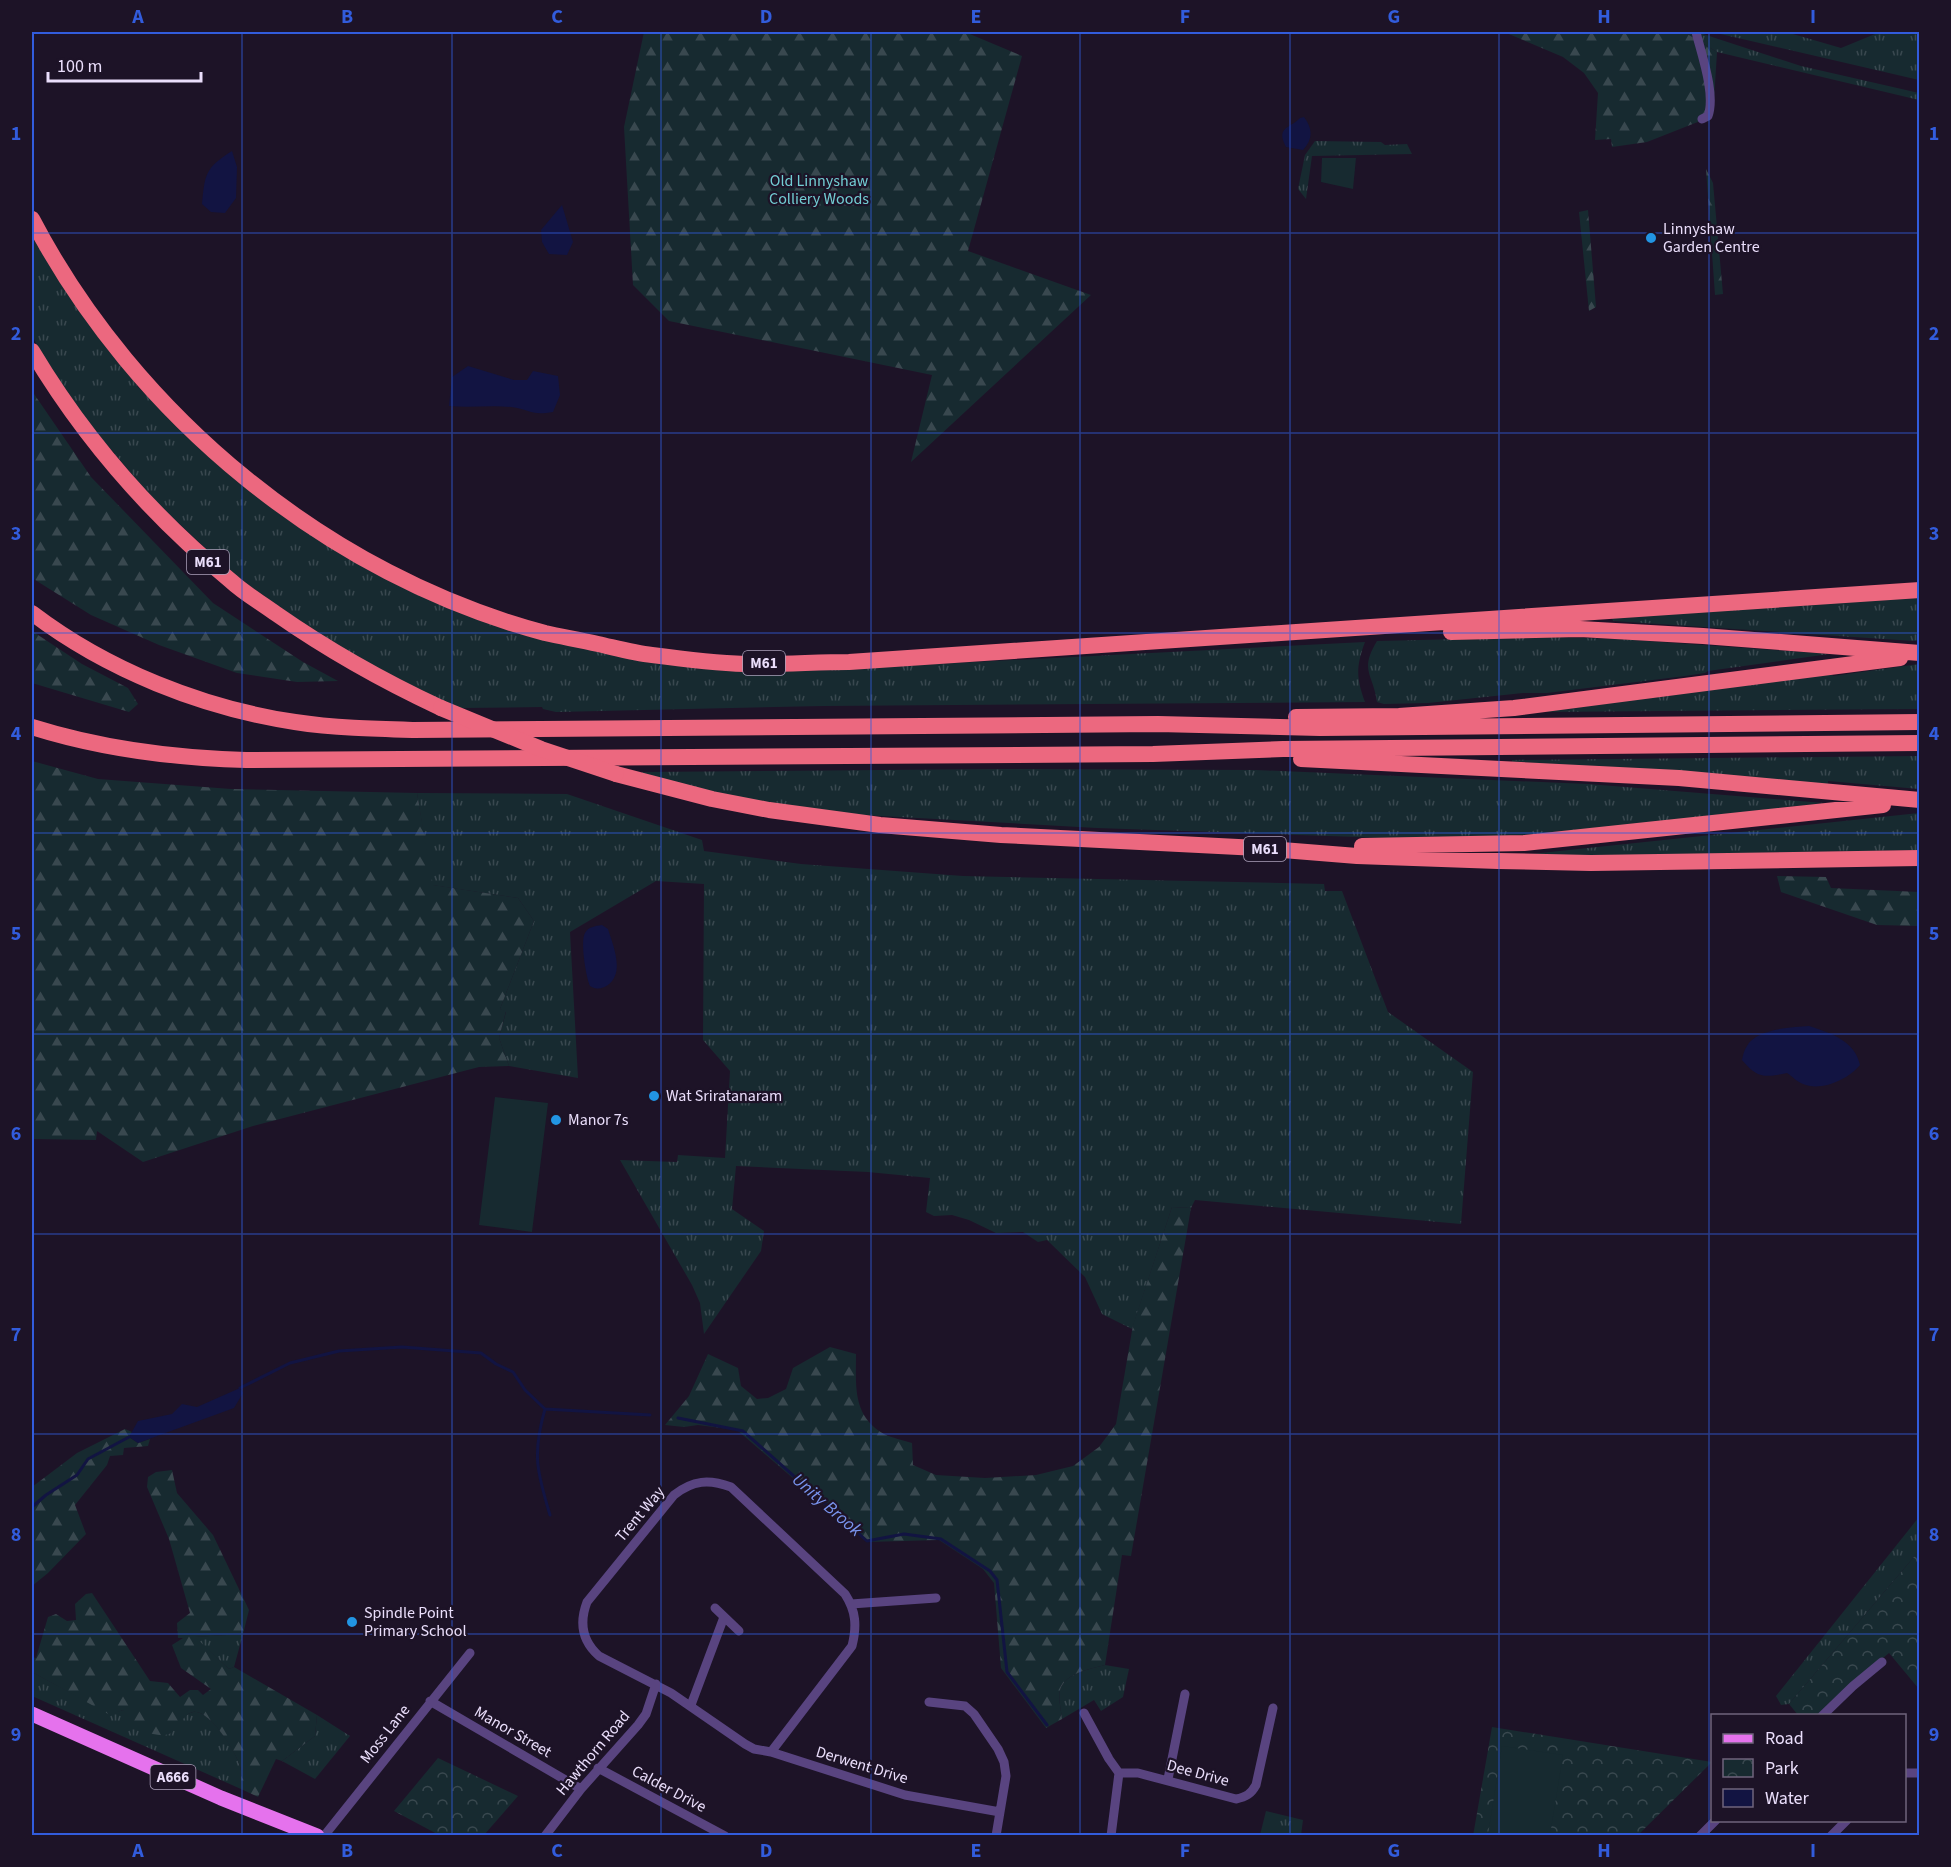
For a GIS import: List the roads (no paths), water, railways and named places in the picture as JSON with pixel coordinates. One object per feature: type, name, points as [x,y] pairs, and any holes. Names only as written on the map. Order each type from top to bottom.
[{"type":"highway","name":"M61","points":[[32,219],[80,299],[116,348],[170,409],[222,459],[267,495],[336,542],[407,580],[466,606],[545,633],[650,655],[744,664],[849,662],[1920,590]]},
{"type":"highway","name":"M61","points":[[32,351],[64,401],[120,473],[159,516],[223,575],[314,640],[369,672],[441,708],[541,749],[616,774],[712,799],[769,810],[880,825],[1000,835],[1258,848],[1357,856],[1579,863],[1920,858]]},
{"type":"highway","name":"M61","points":[[32,613],[73,642],[167,688],[246,712],[295,722],[343,728],[425,730],[1158,724],[1320,728],[1920,722]]},
{"type":"highway","name":"M61","points":[[1132,643],[1580,629],[1863,648],[1920,654]]},
{"type":"highway","name":"M61","points":[[1158,724],[1321,716],[1399,716],[1514,708],[1920,654]]},
{"type":"highway","name":"M61","points":[[32,727],[81,741],[122,749],[165,756],[210,759],[1153,754],[1283,749],[1920,743]]},
{"type":"highway","name":"M61","points":[[1153,754],[1679,778],[1920,801]]},
{"type":"highway","name":"M61","points":[[1258,848],[1524,843],[1920,801]]},
{"type":"main road","name":"A666","points":[[32,1714],[221,1798],[317,1836]]},
{"type":"street","points":[[1696,32],[1705,60],[1710,102],[1710,112],[1702,119]]},
{"type":"street","name":"Trent Way","points":[[723,1728],[656,1684],[599,1656],[592,1650],[583,1632],[583,1612],[587,1602],[674,1495],[697,1482],[709,1481],[731,1487],[845,1594],[851,1604]]},
{"type":"street","points":[[771,1752],[852,1646],[856,1632],[856,1617],[851,1604],[936,1598]]},
{"type":"street","points":[[715,1608],[738,1631]]},
{"type":"street","points":[[691,1705],[724,1617]]},
{"type":"street","name":"Moss Lane","points":[[324,1836],[470,1653]]},
{"type":"street","points":[[1824,1714],[1853,1686],[1879,1668]]},
{"type":"street","name":"Hawthorn Road","points":[[545,1836],[598,1768],[646,1714],[656,1684]]},
{"type":"street","points":[[1168,1779],[1183,1694]]},
{"type":"street","name":"Manor Street","points":[[430,1701],[582,1789]]},
{"type":"street","points":[[929,1702],[965,1706],[974,1713],[998,1749],[1004,1762],[1006,1776],[996,1836]]},
{"type":"street","points":[[1093,1708],[1083,1714],[1119,1773],[1111,1836]]},
{"type":"street","name":"Dee Drive","points":[[1119,1773],[1138,1773],[1168,1779],[1236,1799],[1245,1797],[1256,1785],[1274,1708]]},
{"type":"street","name":"Derwent Drive","points":[[723,1728],[754,1749],[771,1752],[905,1795],[1000,1812]]},
{"type":"street","name":"Calder Drive","points":[[598,1768],[725,1836]]},
{"type":"street","points":[[1700,1836],[1715,1822]]},
{"type":"street","points":[[1831,1836],[1845,1822]]},
{"type":"water","points":[[1304,117],[1311,134],[1306,146],[1303,150],[1286,147],[1283,132]]},
{"type":"water","points":[[232,151],[237,167],[236,198],[225,213],[211,212],[202,204],[208,173],[216,162]]},
{"type":"water","points":[[562,205],[573,242],[567,255],[549,254],[542,242],[541,230]]},
{"type":"water","points":[[468,366],[514,380],[527,380],[533,371],[558,376],[560,395],[553,412],[535,413],[503,406],[449,406],[452,377]]},
{"type":"water","points":[[602,925],[608,929],[617,966],[613,980],[602,988],[597,988],[590,986],[588,981],[583,943],[588,929]]},
{"type":"water","points":[[1809,1026],[1841,1039],[1853,1050],[1860,1065],[1849,1075],[1834,1083],[1810,1086],[1801,1083],[1787,1073],[1762,1075],[1752,1070],[1742,1060],[1746,1048],[1758,1036],[1775,1030]]},
{"type":"water","points":[[240,1388],[243,1393],[234,1408],[138,1443],[129,1437],[138,1421],[172,1414],[182,1404],[197,1407]]},
{"type":"waterway","name":"Unity Brook","points":[[240,1388],[290,1363],[339,1351],[402,1347],[481,1353],[496,1364],[513,1372],[525,1390],[545,1409],[650,1415]]},
{"type":"waterway","points":[[545,1409],[537,1451],[539,1474],[550,1515]]},
{"type":"waterway","name":"Unity Brook","points":[[678,1418],[743,1431],[867,1541],[904,1534],[941,1539],[990,1571],[997,1580],[1007,1672],[1047,1725]]},
{"type":"waterway","name":"Unity Brook","points":[[32,1507],[77,1475],[88,1459],[129,1437]]},
{"type":"place","name":"Linnyshaw Garden Centre","points":[[1651,238]]},
{"type":"place","name":"Wat Sriratanaram","points":[[654,1096]]},
{"type":"place","name":"Manor 7s","points":[[556,1120]]},
{"type":"place","name":"Spindle Point Primary School","points":[[352,1622]]},
{"type":"park label","name":"Old Linnyshaw Colliery Woods","points":[[819,190]]}]
